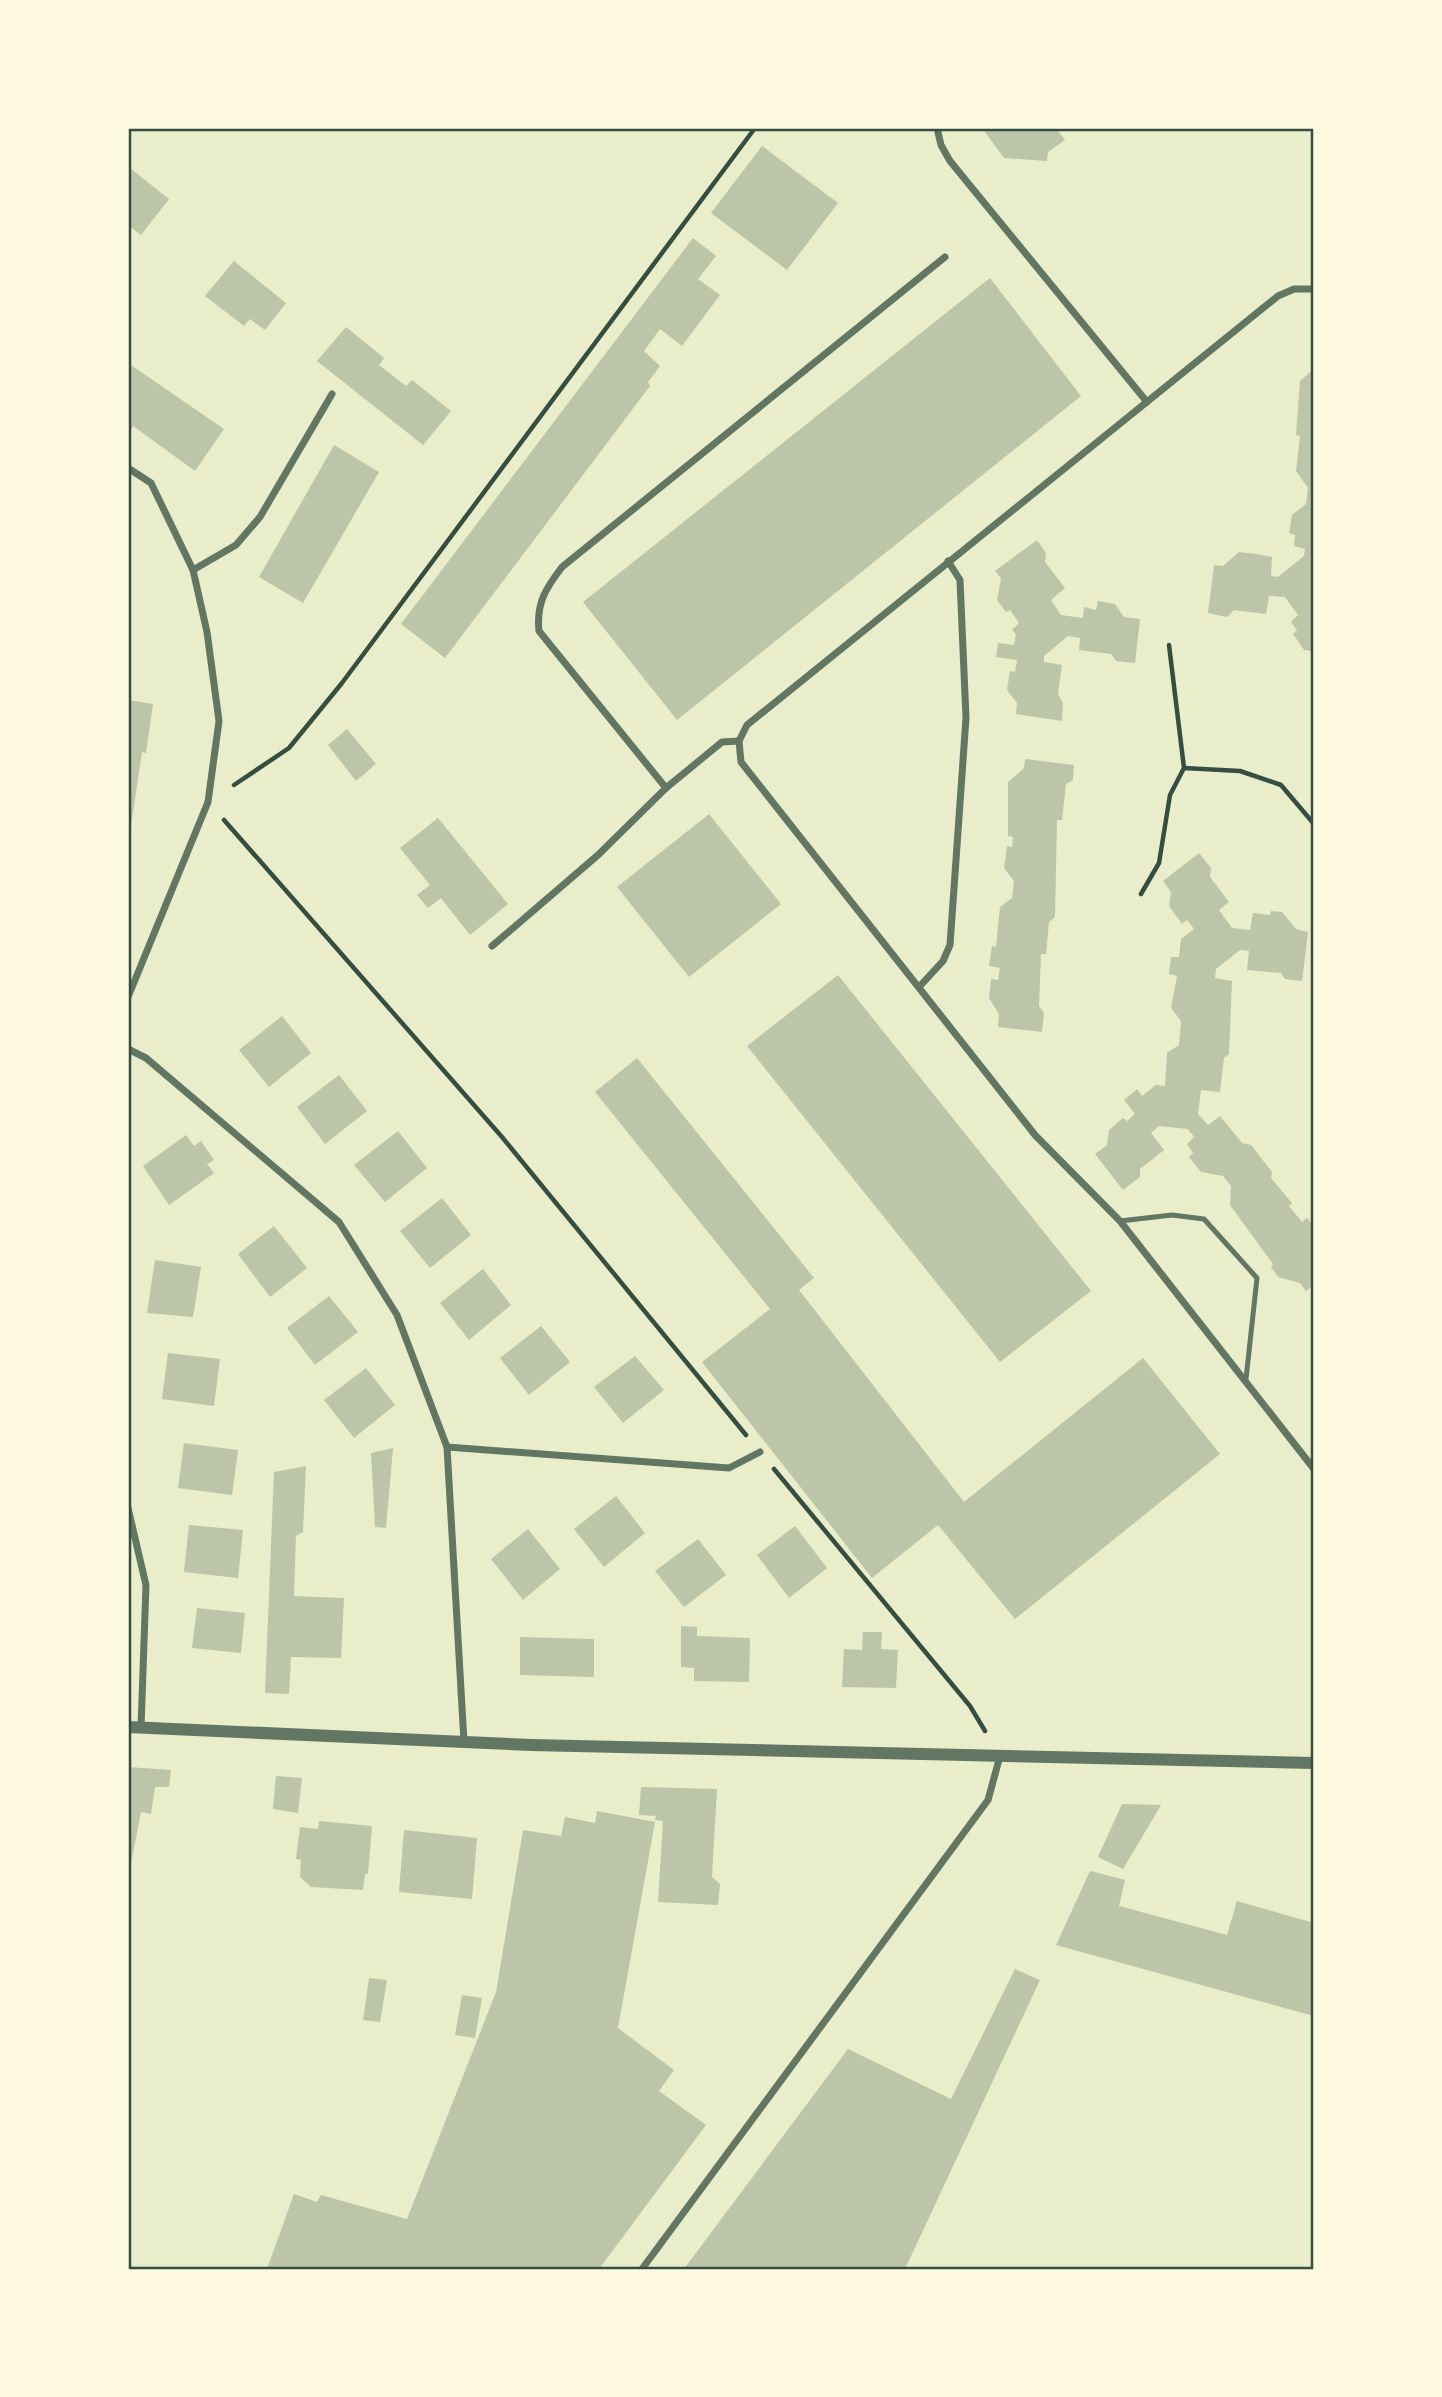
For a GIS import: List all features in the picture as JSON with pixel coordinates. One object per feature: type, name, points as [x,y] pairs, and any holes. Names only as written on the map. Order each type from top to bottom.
[{"type":"street","points":[[937,128],[941,145],[950,161],[1147,402]]},
{"type":"street","points":[[666,788],[539,631],[537,612],[544,589],[562,566],[945,257]]},
{"type":"street","points":[[1314,289],[1294,289],[1278,296],[747,725],[739,741],[741,762],[1035,1135],[1120,1221],[1314,1469]]},
{"type":"street","points":[[193,570],[236,545],[260,517],[332,394]]},
{"type":"street","points":[[128,468],[151,483],[193,570],[207,632],[219,721],[208,802],[128,997]]},
{"type":"street","points":[[920,986],[943,961],[950,945],[965,732],[963,610],[960,580],[948,561]]},
{"type":"street","points":[[492,946],[598,855],[666,788],[722,742],[739,741]]},
{"type":"street","points":[[128,1049],[146,1058],[339,1222],[397,1315],[447,1447],[464,1742]]},
{"type":"street","points":[[447,1447],[729,1468],[760,1452]]},
{"type":"street","points":[[128,1508],[146,1585],[134,1728],[464,1742],[1314,1763]]},
{"type":"street","points":[[642,2269],[988,1800],[1000,1756]]},
{"type":"lane","points":[[1120,1221],[1172,1215],[1204,1219],[1256,1278],[1246,1379]]},
{"type":"path","points":[[755,128],[342,683],[289,748],[208,802],[502,1137],[970,1706],[1000,1756]]},
{"type":"path","points":[[1141,894],[1159,863],[1170,795],[1184,768],[1169,645]]},
{"type":"path","points":[[1184,768],[1240,771],[1281,785],[1314,824]]},
{"type":"building","points":[[982,128],[1056,128],[1065,140],[1048,152],[1047,161],[1004,158]]},
{"type":"building","points":[[762,146],[838,203],[787,270],[711,213]]},
{"type":"building","points":[[130,168],[169,199],[141,235],[128,225]]},
{"type":"building","points":[[693,238],[716,256],[698,279],[720,295],[682,346],[660,329],[644,351],[660,366],[648,382],[650,386],[445,658],[401,624]]},
{"type":"building","points":[[234,261],[286,303],[265,330],[250,319],[244,326],[205,296]]},
{"type":"building","points":[[990,278],[1081,396],[677,720],[583,602]]},
{"type":"building","points":[[346,327],[384,358],[379,365],[406,386],[412,380],[451,411],[423,445],[317,361]]},
{"type":"building","points":[[128,363],[224,429],[195,471],[133,426],[132,429],[128,427]]},
{"type":"building","points":[[1314,369],[1314,651],[1304,650],[1293,634],[1297,630],[1291,622],[1298,615],[1285,597],[1269,596],[1266,614],[1234,610],[1227,617],[1208,613],[1214,565],[1223,566],[1239,552],[1272,557],[1271,576],[1278,577],[1304,556],[1305,549],[1294,546],[1295,535],[1289,533],[1292,515],[1306,504],[1308,488],[1296,471],[1300,436],[1296,435],[1300,381]]},
{"type":"building","points":[[334,445],[379,472],[303,603],[259,577]]},
{"type":"building","points":[[1037,540],[1046,553],[1045,562],[1065,588],[1051,600],[1061,615],[1083,618],[1084,607],[1096,610],[1098,601],[1115,604],[1124,617],[1140,619],[1135,663],[1116,661],[1111,654],[1079,650],[1080,638],[1068,636],[1044,656],[1044,662],[1062,665],[1058,694],[1063,703],[1062,721],[1016,714],[1017,703],[1007,690],[1010,671],[1015,672],[1017,660],[996,657],[998,643],[1014,645],[1016,634],[1012,630],[1019,623],[1010,610],[1006,612],[997,600],[1001,578],[995,571]]},
{"type":"building","points":[[128,700],[153,704],[146,753],[142,752],[130,832],[128,831]]},
{"type":"building","points":[[347,729],[376,764],[356,781],[328,745]]},
{"type":"building","points":[[1025,759],[1074,765],[1073,780],[1066,784],[1062,820],[1057,820],[1055,917],[1049,922],[1046,954],[1041,954],[1039,1006],[1044,1013],[1042,1032],[998,1027],[999,1014],[989,998],[991,979],[998,980],[1000,968],[989,966],[992,946],[996,947],[1000,907],[1012,898],[1014,881],[1004,868],[1007,846],[1012,847],[1013,837],[1008,836],[1008,782],[1024,768]]},
{"type":"building","points":[[709,814],[781,904],[689,977],[617,887]]},
{"type":"building","points":[[438,818],[508,904],[470,935],[441,898],[428,908],[417,895],[430,885],[400,848]]},
{"type":"building","points":[[1199,853],[1211,868],[1210,877],[1229,902],[1219,910],[1232,928],[1250,930],[1253,913],[1270,915],[1271,911],[1282,912],[1296,929],[1308,932],[1302,981],[1285,979],[1281,973],[1247,970],[1249,951],[1240,950],[1216,969],[1215,978],[1232,981],[1229,1054],[1224,1058],[1220,1092],[1201,1090],[1198,1114],[1208,1125],[1220,1116],[1242,1143],[1251,1145],[1272,1172],[1271,1178],[1292,1203],[1289,1206],[1302,1222],[1307,1218],[1314,1227],[1314,1284],[1306,1291],[1300,1283],[1278,1277],[1271,1267],[1273,1264],[1230,1205],[1231,1186],[1223,1176],[1201,1172],[1189,1157],[1193,1153],[1187,1144],[1194,1137],[1188,1129],[1159,1126],[1151,1133],[1164,1150],[1140,1169],[1140,1177],[1123,1190],[1095,1154],[1107,1145],[1109,1130],[1123,1118],[1127,1121],[1135,1114],[1124,1100],[1137,1089],[1142,1096],[1156,1085],[1165,1086],[1167,1053],[1179,1045],[1181,1021],[1171,1008],[1177,976],[1169,974],[1171,957],[1179,957],[1181,939],[1194,929],[1187,920],[1182,924],[1169,906],[1171,892],[1163,881]]},
{"type":"building","points":[[838,975],[1091,1291],[1000,1362],[747,1046]]},
{"type":"building","points":[[282,1016],[311,1053],[269,1087],[239,1050]]},
{"type":"building","points":[[637,1058],[814,1278],[799,1290],[964,1502],[1143,1358],[1220,1454],[1015,1619],[938,1525],[872,1578],[702,1362],[770,1309],[595,1092]]},
{"type":"building","points":[[339,1075],[367,1111],[325,1144],[297,1107]]},
{"type":"building","points":[[398,1131],[427,1168],[385,1202],[354,1165]]},
{"type":"building","points":[[186,1135],[194,1146],[201,1141],[214,1160],[207,1164],[214,1173],[169,1205],[143,1166]]},
{"type":"building","points":[[442,1198],[471,1235],[430,1268],[400,1231]]},
{"type":"building","points":[[274,1226],[307,1268],[270,1297],[238,1254]]},
{"type":"building","points":[[155,1260],[201,1267],[193,1317],[147,1313]]},
{"type":"building","points":[[483,1269],[511,1305],[469,1340],[440,1303]]},
{"type":"building","points":[[329,1296],[358,1332],[315,1365],[287,1328]]},
{"type":"building","points":[[541,1326],[570,1362],[529,1395],[500,1358]]},
{"type":"building","points":[[168,1353],[220,1359],[214,1406],[162,1399]]},
{"type":"building","points":[[635,1356],[664,1390],[623,1423],[594,1387]]},
{"type":"building","points":[[366,1368],[395,1405],[354,1438],[324,1400]]},
{"type":"building","points":[[184,1443],[238,1450],[232,1495],[178,1488]]},
{"type":"building","points":[[393,1448],[386,1528],[375,1527],[371,1453]]},
{"type":"building","points":[[306,1466],[303,1532],[296,1536],[294,1596],[344,1598],[341,1658],[291,1657],[289,1694],[265,1693],[274,1472]]},
{"type":"building","points":[[616,1496],[645,1533],[604,1567],[574,1529]]},
{"type":"building","points":[[189,1525],[243,1530],[238,1578],[184,1572]]},
{"type":"building","points":[[795,1526],[827,1568],[789,1598],[757,1555]]},
{"type":"building","points":[[528,1529],[560,1569],[523,1600],[491,1559]]},
{"type":"building","points":[[698,1539],[726,1575],[684,1607],[655,1571]]},
{"type":"building","points":[[197,1608],[245,1613],[241,1653],[192,1648]]},
{"type":"building","points":[[681,1626],[697,1627],[697,1636],[750,1638],[749,1682],[694,1681],[694,1668],[681,1667]]},
{"type":"building","points":[[863,1632],[882,1632],[881,1649],[898,1650],[896,1688],[842,1687],[844,1649],[862,1650]]},
{"type":"building","points":[[520,1637],[594,1639],[594,1677],[520,1675]]},
{"type":"building","points":[[128,1767],[171,1770],[169,1787],[155,1787],[151,1814],[141,1812],[129,1873]]},
{"type":"building","points":[[276,1776],[302,1778],[298,1813],[273,1809]]},
{"type":"building","points":[[641,1787],[717,1789],[712,1877],[720,1884],[718,1905],[658,1902],[663,1821],[655,1820],[656,1816],[639,1815]]},
{"type":"building","points":[[1122,1804],[1161,1805],[1123,1869],[1098,1857]]},
{"type":"building","points":[[597,1811],[655,1822],[618,2028],[674,2070],[659,2091],[706,2125],[599,2269],[267,2269],[294,2194],[317,2202],[321,2195],[407,2219],[496,1992],[523,1830],[561,1836],[565,1817],[595,1823]]},
{"type":"building","points":[[319,1821],[372,1826],[368,1874],[365,1874],[363,1890],[311,1887],[300,1877],[301,1860],[296,1859],[300,1827],[318,1829]]},
{"type":"building","points":[[404,1830],[477,1838],[472,1899],[399,1892]]},
{"type":"building","points":[[1090,1871],[1125,1880],[1119,1906],[1227,1935],[1237,1901],[1314,1923],[1314,2016],[1056,1945]]},
{"type":"building","points":[[1015,1969],[1040,1980],[905,2269],[684,2269],[848,2049],[951,2099]]},
{"type":"building","points":[[369,1978],[387,1980],[380,2022],[363,2020]]},
{"type":"building","points":[[462,1995],[482,1998],[475,2038],[455,2035]]}]
